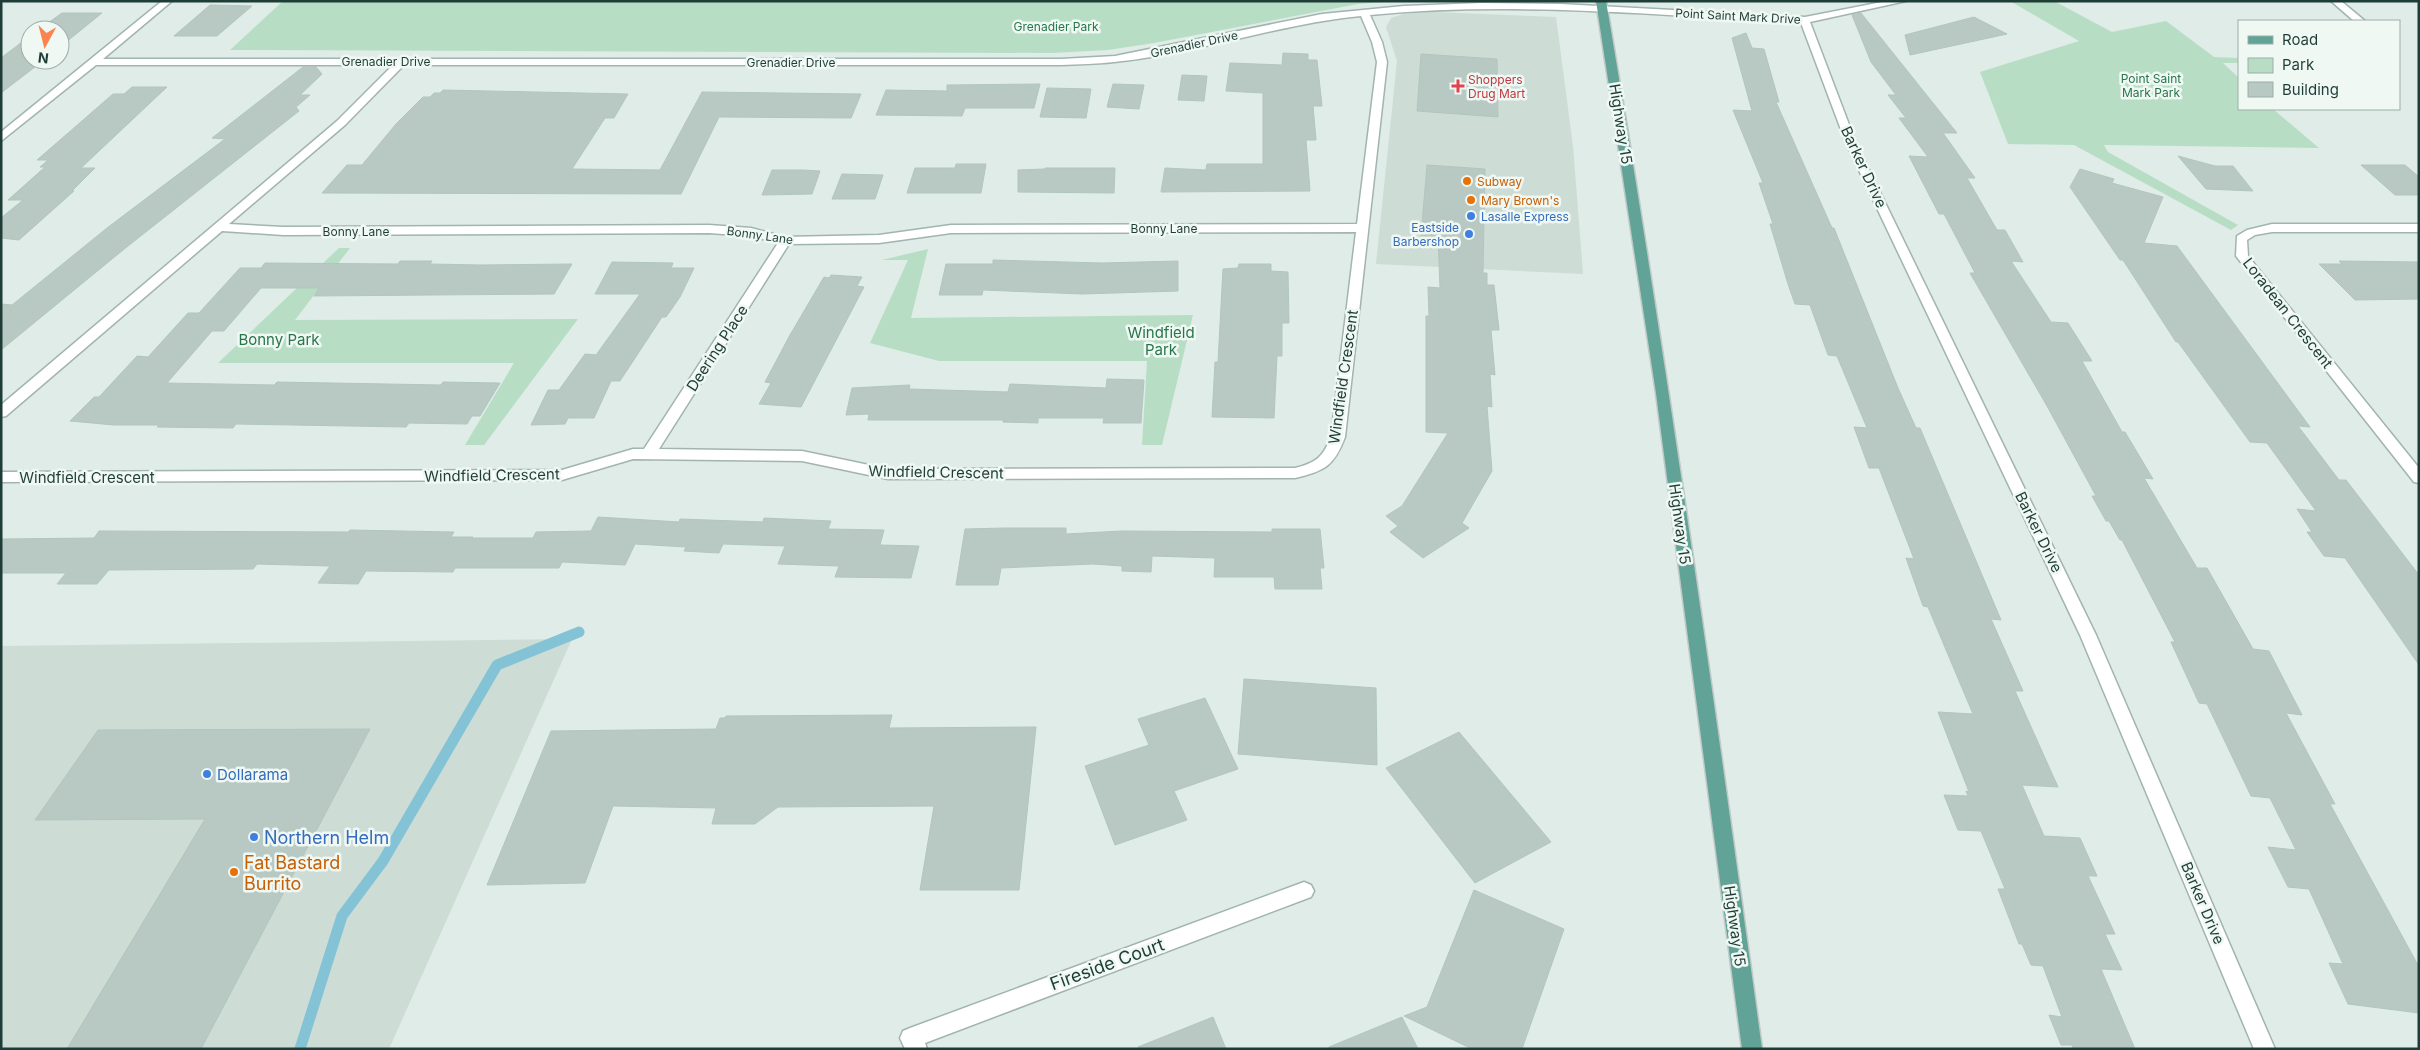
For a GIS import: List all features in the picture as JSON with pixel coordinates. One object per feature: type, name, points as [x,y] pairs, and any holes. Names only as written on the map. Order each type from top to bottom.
[{"type":"main road","name":"Highway 15","points":[[1602,5],[1631,186],[1694,623],[1752,1049]]},
{"type":"street","points":[[1,138],[168,1]]},
{"type":"street","name":"Point Saint Mark Drive","points":[[1602,5],[1805,20],[1902,1]]},
{"type":"street","points":[[2336,1],[2359,20]]},
{"type":"street","name":"Grenadier Drive","points":[[96,62],[1061,62],[1115,58],[1158,52],[1322,17],[1481,6],[1602,5]]},
{"type":"street","name":"Windfield Crescent","points":[[1,477],[562,475],[633,454],[802,456],[862,471],[888,474],[1295,473],[1319,468],[1332,454],[1338,437],[1382,62],[1377,42],[1364,13]]},
{"type":"street","name":"Barker Drive","points":[[1805,20],[1851,143],[2088,636],[2265,1049]]},
{"type":"street","points":[[1,413],[341,123],[402,61]]},
{"type":"street","name":"Bonny Lane","points":[[218,227],[283,232],[709,229],[750,232],[785,241],[879,239],[951,229],[1362,228]]},
{"type":"street","name":"Loradean Crescent","points":[[2419,228],[2272,228],[2251,232],[2241,239],[2242,256],[2419,478]]},
{"type":"street","name":"Deering Place","points":[[648,454],[785,241]]},
{"type":"street","name":"Fireside Court","points":[[914,1043],[1304,891]]},
{"type":"shaded area","points":[[1432,12],[1556,17],[1573,146],[1583,274],[1376,264],[1397,61],[1386,27],[1391,18],[1403,14]]},
{"type":"shaded area","points":[[572,639],[389,1049],[1,1049],[1,646]]},
{"type":"green space","name":"Grenadier Park","points":[[283,1],[1397,1],[1358,4],[1108,50],[1052,53],[230,50]]},
{"type":"green space","name":"Point Saint Mark Park","points":[[2010,1],[2054,1],[2112,32],[2166,21],[2214,57],[2238,58],[2238,63],[2223,63],[2238,77],[2238,110],[2274,110],[2319,148],[2104,145],[2108,152],[2238,225],[2231,230],[2074,145],[2008,144],[1980,72],[2079,41]]},
{"type":"green space","name":"Bonny Park","points":[[339,248],[350,248],[295,320],[578,319],[484,445],[465,445],[514,363],[218,363]]},
{"type":"green space","name":"Windfield Park","points":[[928,249],[911,318],[1193,315],[1162,445],[1142,445],[1147,361],[939,361],[870,343],[908,260],[882,260]]},
{"type":"building","points":[[210,5],[252,6],[217,36],[174,36]]},
{"type":"building","points":[[62,13],[102,13],[70,39],[70,20],[52,20]]},
{"type":"building","points":[[1861,13],[1957,133],[1943,133],[1975,178],[1967,178],[1997,230],[2005,230],[2023,262],[2011,261],[2051,322],[2068,323],[2092,361],[2082,361],[2122,432],[2125,432],[2153,479],[2144,478],[2197,568],[2207,568],[2253,649],[2269,651],[2302,715],[2286,713],[2335,804],[2330,804],[2419,967],[2419,1013],[2348,1004],[2329,963],[2343,964],[2309,889],[2288,887],[2268,847],[2296,850],[2270,798],[2251,796],[2207,704],[2199,703],[2171,642],[2175,642],[2122,540],[2120,540],[2109,521],[2106,521],[2092,496],[2096,496],[2047,406],[1970,273],[1975,273],[1944,214],[1939,214],[1909,156],[1928,157],[1899,118],[1906,118],[1888,95],[1896,95],[1871,62],[1852,15]]},
{"type":"building","points":[[1974,17],[2007,34],[1910,55],[1905,35]]},
{"type":"building","points":[[1746,33],[1752,48],[1764,49],[1779,102],[1776,102],[1832,228],[1834,228],[1898,388],[1916,428],[1920,428],[2001,620],[1991,619],[2023,691],[2015,691],[2058,787],[2022,785],[2044,836],[2080,838],[2097,876],[2088,876],[2115,934],[2105,934],[2122,970],[2101,969],[2135,1049],[2073,1049],[2072,1045],[2061,1045],[2049,1015],[2062,1017],[2043,966],[2031,965],[2022,944],[2019,944],[1998,889],[2005,889],[1981,831],[1958,830],[1944,795],[1968,796],[1966,791],[1969,792],[1938,712],[1973,714],[1928,607],[1923,606],[1906,558],[1914,559],[1879,468],[1869,468],[1854,427],[1867,428],[1837,356],[1828,355],[1810,305],[1795,304],[1788,284],[1770,224],[1773,224],[1759,183],[1763,183],[1733,110],[1752,111],[1732,38]]},
{"type":"building","points":[[20,44],[20,70],[31,70],[1,93],[1,58]]},
{"type":"building","points":[[1283,53],[1308,54],[1308,60],[1317,60],[1322,106],[1313,106],[1316,140],[1306,140],[1310,191],[1161,192],[1165,168],[1206,170],[1207,164],[1263,164],[1263,93],[1226,91],[1230,63],[1282,65]]},
{"type":"building","name":"Shoppers Drug Mart","points":[[1421,54],[1497,59],[1498,117],[1417,111]]},
{"type":"building","points":[[303,67],[316,67],[322,74],[300,95],[310,95],[296,107],[299,111],[123,250],[1,350],[1,304],[12,305],[107,228],[225,139],[212,138]]},
{"type":"building","points":[[1182,75],[1207,76],[1204,101],[1178,100]]},
{"type":"building","points":[[1040,84],[1034,108],[965,108],[962,116],[876,115],[886,90],[947,91],[947,85]]},
{"type":"building","points":[[1113,84],[1144,85],[1139,109],[1107,107]]},
{"type":"building","points":[[132,87],[167,87],[81,168],[95,168],[72,191],[74,191],[19,240],[1,238],[1,218],[23,200],[8,200],[45,167],[40,167],[48,160],[37,160],[113,94],[124,94]]},
{"type":"building","points":[[1047,88],[1091,89],[1086,118],[1040,117]]},
{"type":"building","points":[[443,90],[628,94],[614,118],[605,118],[572,169],[660,170],[702,92],[861,94],[851,118],[719,117],[681,194],[322,193],[347,165],[362,165],[396,124],[423,97],[430,97],[434,93],[440,93]]},
{"type":"building","points":[[2178,156],[2215,166],[2233,166],[2253,191],[2206,189]]},
{"type":"building","points":[[956,164],[986,164],[981,193],[907,193],[915,168],[955,168]]},
{"type":"building","points":[[1427,165],[1485,169],[1483,273],[1487,273],[1487,285],[1494,285],[1499,330],[1491,330],[1495,375],[1490,374],[1492,407],[1487,406],[1492,471],[1462,523],[1469,528],[1423,558],[1390,532],[1398,526],[1386,516],[1402,506],[1448,433],[1426,432],[1426,316],[1429,316],[1428,287],[1440,288],[1438,237],[1421,236]]},
{"type":"building","points":[[2361,165],[2405,165],[2419,177],[2419,195],[2395,195]]},
{"type":"building","points":[[1115,168],[1114,193],[1018,192],[1018,170]]},
{"type":"building","points":[[2080,169],[2114,179],[2112,183],[2163,197],[2144,243],[2177,246],[2310,427],[2298,426],[2339,480],[2346,480],[2419,575],[2419,665],[2345,558],[2324,556],[2307,532],[2312,532],[2297,509],[2316,511],[2267,443],[2250,442],[2178,342],[2176,342],[2123,260],[2120,260],[2070,187]]},
{"type":"building","points":[[772,170],[820,171],[812,194],[762,195]]},
{"type":"building","points":[[842,174],[883,175],[875,199],[832,199]]},
{"type":"building","points":[[993,260],[1102,263],[1178,261],[1178,291],[1082,294],[983,290],[982,295],[939,295],[946,264],[993,264]]},
{"type":"building","points":[[400,261],[432,261],[430,264],[480,265],[572,264],[554,294],[314,296],[319,288],[261,288],[224,331],[212,331],[167,383],[274,385],[277,382],[441,385],[443,382],[500,383],[480,416],[472,416],[467,424],[409,423],[406,427],[236,424],[233,428],[157,427],[159,425],[114,425],[70,421],[94,397],[99,397],[137,356],[148,357],[188,313],[199,313],[240,268],[261,268],[265,263],[398,264]]},
{"type":"building","points":[[2339,261],[2419,262],[2419,299],[2355,300],[2319,264],[2342,264]]},
{"type":"building","points":[[612,262],[673,263],[671,268],[694,268],[680,297],[666,317],[662,317],[620,381],[611,381],[594,418],[568,418],[565,424],[531,425],[548,390],[559,390],[585,354],[596,355],[640,294],[595,294]]},
{"type":"building","points":[[1239,264],[1271,264],[1271,271],[1288,272],[1289,323],[1282,323],[1282,356],[1277,356],[1274,418],[1212,417],[1215,362],[1218,362],[1223,269],[1238,268]]},
{"type":"building","points":[[831,275],[862,277],[857,286],[864,287],[801,407],[759,404],[771,383],[765,382],[790,335],[824,277],[829,278]]},
{"type":"building","points":[[1107,379],[1144,380],[1141,423],[1103,423],[1104,418],[1038,418],[1038,423],[1003,422],[1003,420],[868,420],[869,414],[846,415],[852,388],[910,385],[909,389],[1008,392],[1010,384],[1106,388]]},
{"type":"building","points":[[598,517],[679,522],[680,519],[763,522],[764,518],[831,521],[828,529],[884,530],[880,545],[919,546],[911,578],[835,577],[839,566],[778,564],[785,546],[723,544],[719,553],[684,551],[686,547],[635,544],[625,565],[562,562],[559,568],[455,568],[453,572],[366,571],[358,584],[318,583],[330,566],[257,564],[253,569],[109,570],[97,584],[57,584],[66,573],[1,573],[1,539],[94,538],[99,531],[348,532],[350,530],[454,532],[451,537],[472,538],[533,538],[536,532],[591,531]]},
{"type":"building","points":[[1066,528],[1066,534],[1121,531],[1272,532],[1272,529],[1320,529],[1324,568],[1320,568],[1322,589],[1275,589],[1274,577],[1214,577],[1215,558],[1152,556],[1151,572],[1122,571],[1122,566],[1093,564],[1001,568],[998,585],[956,585],[965,529]]},
{"type":"building","points":[[1244,679],[1376,688],[1377,765],[1238,754]]},
{"type":"building","points":[[1205,698],[1238,769],[1174,791],[1187,820],[1115,845],[1085,766],[1149,745],[1138,719]]},
{"type":"building","points":[[892,715],[889,728],[1036,727],[1019,890],[920,890],[934,806],[778,807],[755,824],[712,824],[716,808],[613,806],[585,883],[487,885],[551,731],[716,729],[720,718],[725,718],[726,716]]},
{"type":"building","points":[[370,729],[201,1049],[67,1049],[205,819],[35,820],[98,730]]},
{"type":"building","points":[[1459,732],[1551,842],[1475,883],[1386,768]]},
{"type":"building","points":[[1474,890],[1564,929],[1522,1049],[1472,1049],[1404,1016],[1427,1007]]},
{"type":"building","points":[[1213,1017],[1226,1049],[1139,1049],[1138,1047]]},
{"type":"building","points":[[1402,1017],[1418,1049],[1329,1049],[1329,1047]]},
{"type":"waterway","points":[[300,1049],[342,916],[383,861],[497,665],[579,632]]},
{"type":"place","name":"Shoppers Drug Mart","points":[[1458,86]]},
{"type":"place","name":"Subway","points":[[1467,181]]},
{"type":"place","name":"Mary Brown's","points":[[1471,200]]},
{"type":"place","name":"Lasalle Express","points":[[1471,216]]},
{"type":"place","name":"Eastside Barbershop","points":[[1469,234]]},
{"type":"place","name":"Dollarama","points":[[207,774]]},
{"type":"place","name":"Northern Helm","points":[[254,837]]},
{"type":"place","name":"Fat Bastard Burrito","points":[[234,872]]}]
